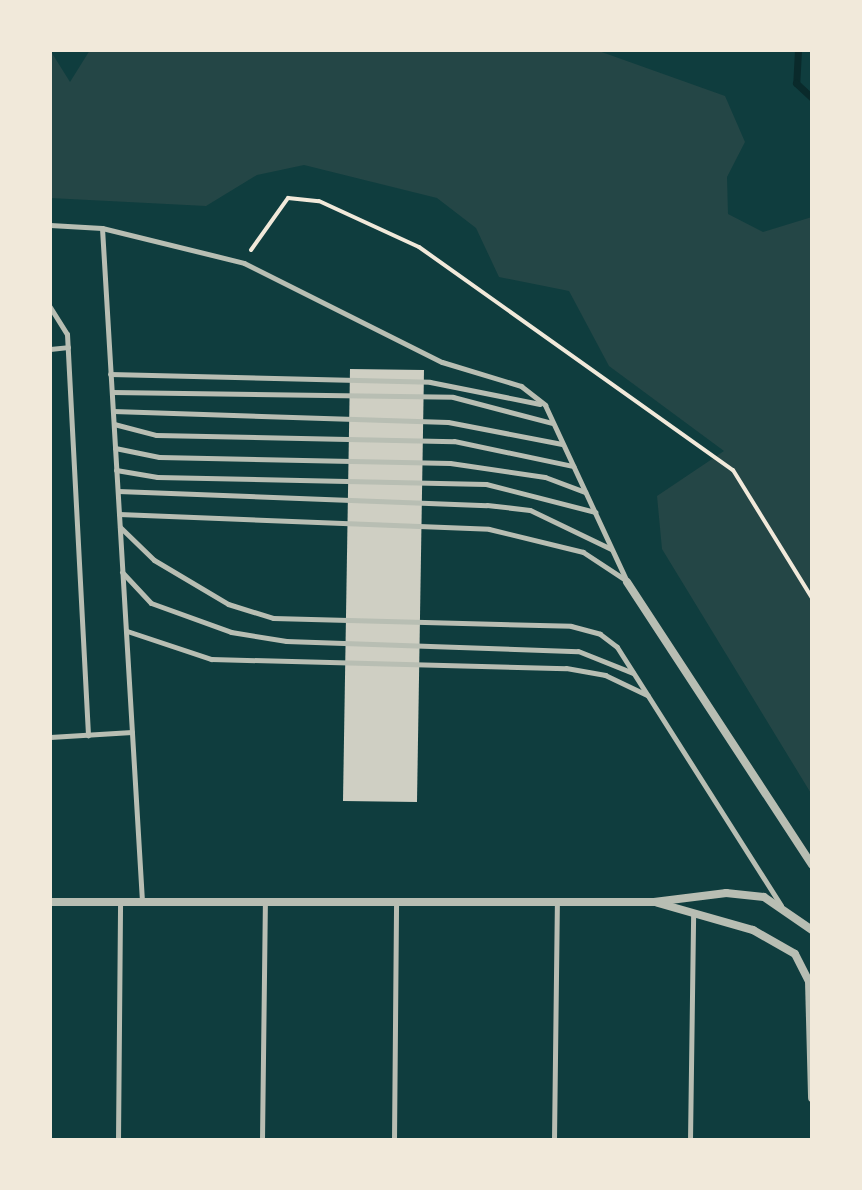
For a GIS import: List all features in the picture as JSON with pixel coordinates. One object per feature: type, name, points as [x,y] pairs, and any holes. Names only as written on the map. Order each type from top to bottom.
[{"type":"street","points":[[627,582],[812,865]]},
{"type":"street","points":[[50,902],[265,905],[654,902],[726,893],[781,905],[812,930]]},
{"type":"street","points":[[654,902],[753,930],[795,954],[809,981],[812,1098]]},
{"type":"lane","points":[[50,225],[102,228],[244,263],[442,362],[521,386],[545,405],[627,582]]},
{"type":"lane","points":[[102,228],[142,903]]},
{"type":"lane","points":[[50,307],[68,347],[88,735]]},
{"type":"lane","points":[[50,349],[68,347]]},
{"type":"lane","points":[[110,374],[430,382],[545,405]]},
{"type":"lane","points":[[112,392],[453,397],[553,423]]},
{"type":"lane","points":[[113,411],[448,422],[563,444]]},
{"type":"lane","points":[[114,424],[156,435],[454,441],[574,466]]},
{"type":"lane","points":[[115,448],[159,457],[450,463],[545,477],[586,493]]},
{"type":"lane","points":[[116,470],[157,477],[486,484],[596,512]]},
{"type":"lane","points":[[118,491],[501,506],[530,510],[612,549]]},
{"type":"lane","points":[[119,514],[489,529],[583,552],[627,582]]},
{"type":"lane","points":[[120,527],[166,568],[228,604],[273,618],[571,626],[600,634],[634,673],[781,905]]},
{"type":"lane","points":[[122,572],[151,603],[231,632],[286,641],[578,651],[634,673]]},
{"type":"lane","points":[[126,631],[211,659],[566,668],[605,675],[648,695]]},
{"type":"lane","points":[[50,737],[132,732]]},
{"type":"lane","points":[[118,1140],[120,903]]},
{"type":"lane","points":[[554,1140],[557,903]]},
{"type":"lane","points":[[394,1140],[396,904]]},
{"type":"lane","points":[[262,1140],[265,905]]},
{"type":"lane","points":[[690,1140],[693,913]]},
{"type":"path","points":[[244,263],[270,214],[288,198],[319,201],[419,247],[733,470],[812,598]]},
{"type":"shaded area","points":[[50,50],[70,82],[90,50],[596,50],[725,96],[745,142],[727,177],[728,214],[763,232],[812,217],[812,795],[662,549],[657,496],[724,451],[609,366],[569,291],[499,277],[476,228],[437,198],[304,165],[257,175],[206,206],[50,198]]},
{"type":"building","points":[[350,369],[424,370],[417,802],[343,801]]},
{"type":"waterway","points":[[798,50],[796,83],[812,98]]}]
